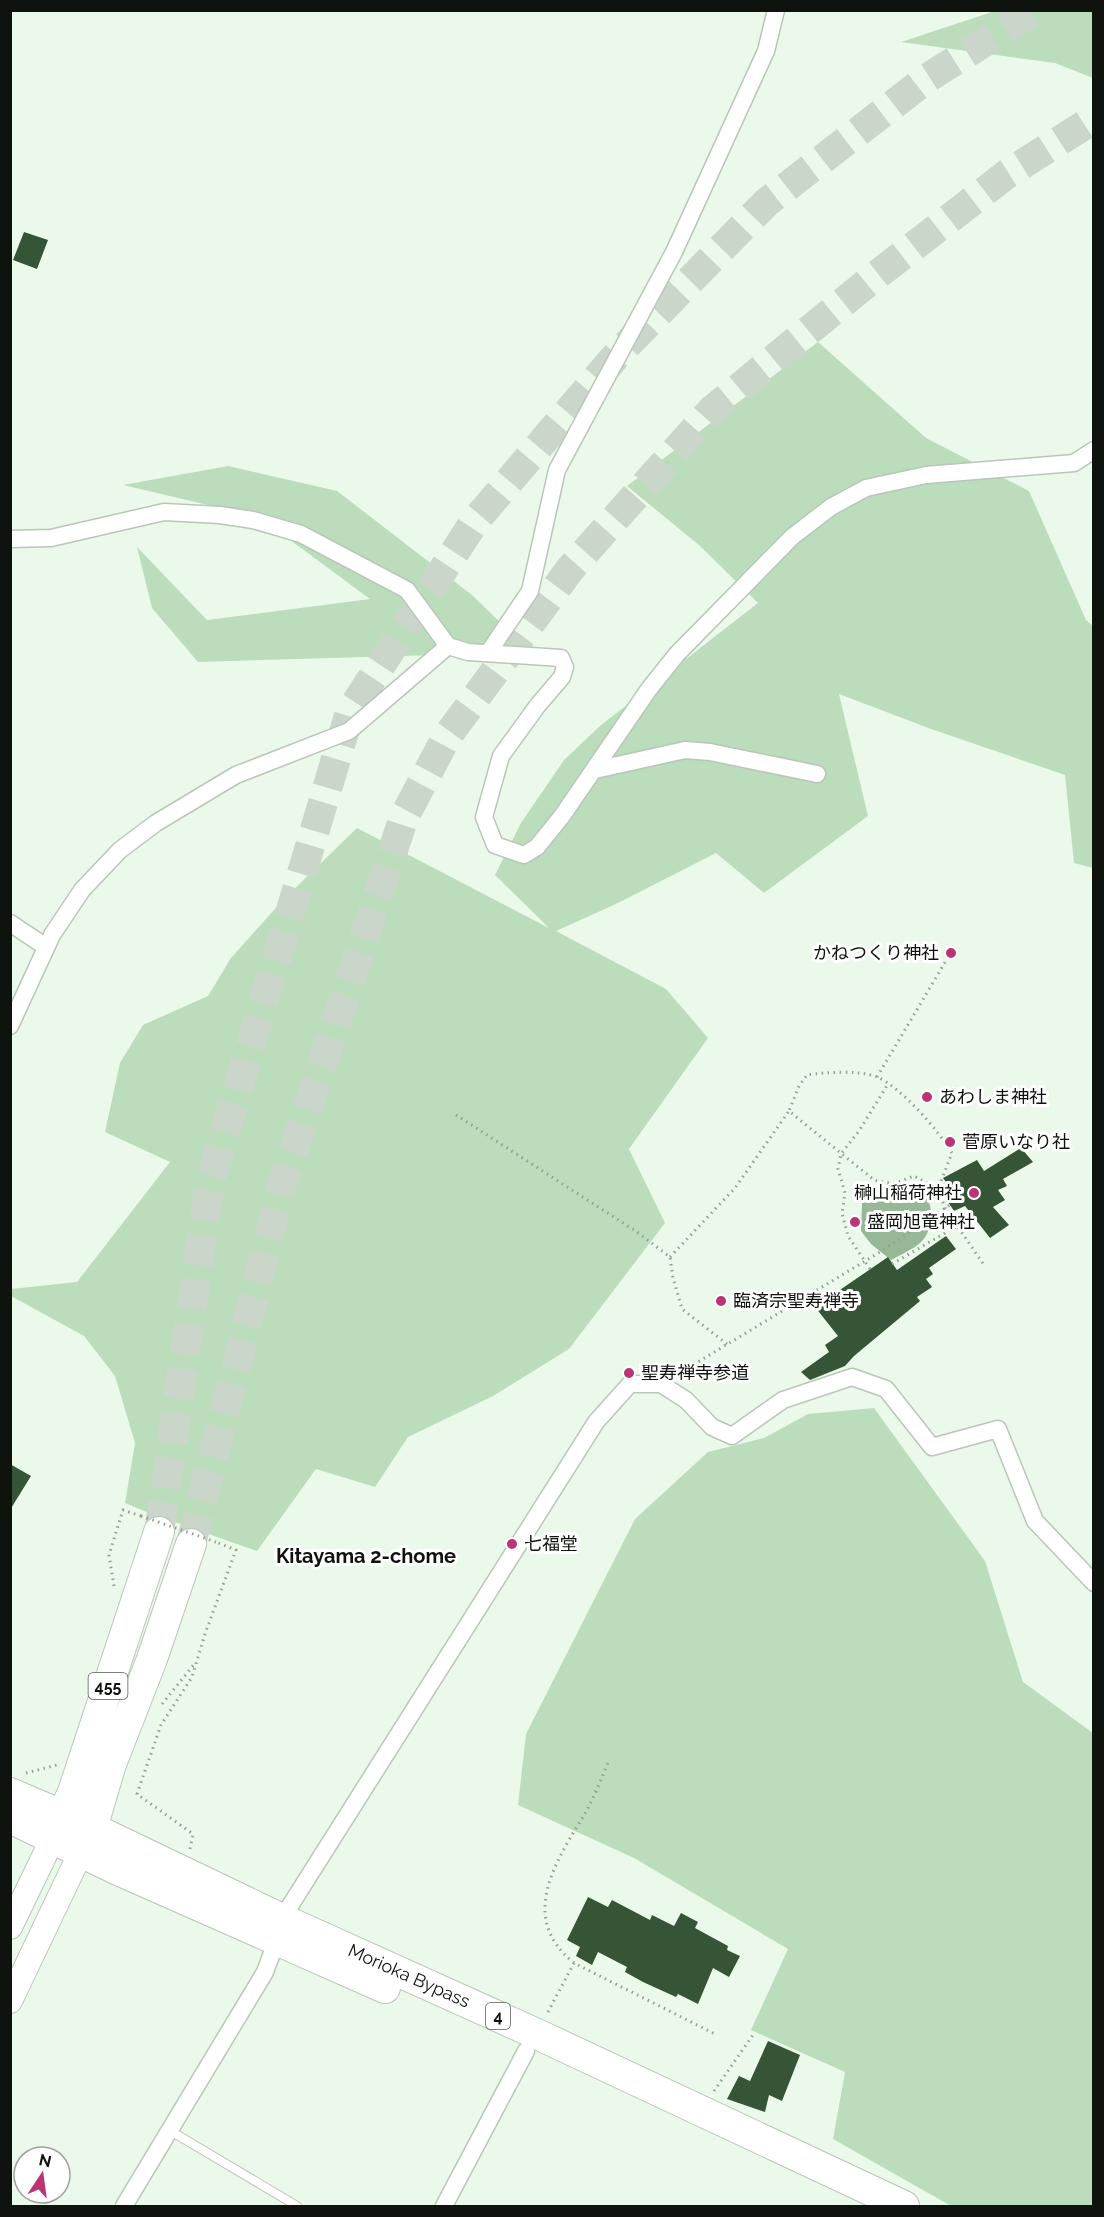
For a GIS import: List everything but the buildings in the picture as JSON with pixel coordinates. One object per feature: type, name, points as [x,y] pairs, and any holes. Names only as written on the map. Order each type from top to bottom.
[{"type":"highway","name":"455","points":[[58,1826],[150,1524]]},
{"type":"highway","name":"455","points":[[87,1840],[111,1764],[152,1659],[203,1543]]},
{"type":"highway","name":"Morioka Bypass","points":[[14,1781],[58,1826]]},
{"type":"highway","name":"Morioka Bypass","points":[[10,1818],[58,1826],[280,1930],[526,2051],[863,2206]]},
{"type":"highway","name":"Morioka Bypass","points":[[280,1930],[701,2110],[904,2206]]},
{"type":"street","points":[[488,653],[530,591],[557,470],[683,232],[766,51],[776,10]]},
{"type":"street","points":[[10,539],[51,538],[164,512],[220,515],[253,520],[301,534],[407,590],[448,646],[468,652],[561,658],[565,667],[562,677],[538,705],[501,756],[484,817],[495,845],[524,855],[537,847],[595,770],[649,689],[677,654],[792,537],[831,507],[866,488],[916,477],[1074,463],[1094,450]]},
{"type":"street","points":[[10,1026],[52,935],[82,890],[129,843],[156,823],[236,775],[349,731],[448,646]]},
{"type":"street","points":[[595,770],[686,750],[710,752],[817,774]]},
{"type":"street","points":[[10,922],[46,947]]},
{"type":"street","points":[[124,2206],[265,1972],[294,1899],[596,1422],[630,1384],[661,1384],[686,1400],[712,1427],[732,1436],[783,1400],[852,1377],[886,1389],[932,1447],[998,1429],[1035,1521],[1094,1583]]},
{"type":"street","points":[[10,1927],[58,1826]]},
{"type":"street","points":[[10,2001],[87,1840]]},
{"type":"street","points":[[444,2206],[526,2051]]},
{"type":"lane","points":[[170,2130],[297,2206]]},
{"type":"path","points":[[877,1077],[947,959]]},
{"type":"path","points":[[670,1257],[735,1188],[789,1111],[799,1086],[807,1075],[828,1071],[877,1077],[921,1114],[943,1139],[952,1153],[938,1188],[945,1208],[984,1265]]},
{"type":"path","points":[[870,1269],[848,1236],[842,1212],[845,1193],[838,1169],[841,1154],[859,1131],[888,1084]]},
{"type":"path","points":[[789,1111],[874,1179],[893,1184],[914,1176],[938,1188]]},
{"type":"path","points":[[456,1114],[637,1232],[670,1257],[682,1309],[727,1344]]},
{"type":"path","points":[[661,1384],[880,1252],[950,1205]]},
{"type":"path","points":[[892,1264],[957,1227]]},
{"type":"path","points":[[114,1586],[109,1555],[123,1510],[150,1524],[203,1543],[236,1550],[206,1631],[192,1677],[161,1725],[136,1794],[193,1834],[189,1853]]},
{"type":"path","points":[[157,1711],[198,1660]]},
{"type":"path","points":[[14,1781],[26,1773],[65,1763]]},
{"type":"path","points":[[608,1763],[596,1794],[554,1866],[544,1896],[550,1934],[556,1946],[574,1963],[717,2035]]},
{"type":"path","points":[[547,2014],[574,1963]]},
{"type":"path","points":[[701,2110],[756,2032]]},
{"type":"shaded area","points":[[998,10],[1093,11],[1093,78],[1055,63],[901,42]]},
{"type":"shaded area","points":[[818,342],[926,438],[1029,491],[1086,620],[1093,626],[1093,868],[1074,863],[1065,775],[931,729],[839,694],[868,816],[764,893],[716,853],[618,903],[556,931],[666,989],[708,1038],[629,1149],[665,1223],[569,1349],[493,1396],[408,1437],[375,1487],[316,1469],[257,1551],[125,1503],[135,1443],[115,1376],[84,1336],[11,1296],[11,1289],[77,1282],[170,1162],[105,1132],[120,1063],[143,1025],[208,996],[231,958],[282,901],[357,828],[549,928],[495,875],[521,823],[564,760],[601,725],[758,603],[700,546],[627,486]]},
{"type":"shaded area","points":[[228,466],[337,491],[472,595],[531,652],[198,662],[152,608],[137,547],[207,620],[370,599],[259,517],[123,485]]},
{"type":"shaded area","points":[[919,1183],[927,1187],[931,1211],[929,1230],[920,1243],[891,1260],[871,1244],[861,1231],[862,1203],[856,1189],[862,1187],[877,1193],[891,1194]]},
{"type":"shaded area","points":[[874,1408],[985,1561],[1023,1682],[1093,1733],[1093,2206],[951,2206],[833,2139],[845,2072],[751,2030],[788,1949],[634,1858],[518,1805],[526,1734],[635,1519],[708,1452],[764,1438],[808,1414]]},
{"type":"tunnel","points":[[159,1532],[210,1182],[350,712],[475,521],[615,357],[767,202],[929,77],[1035,10]]},
{"type":"tunnel","points":[[191,1544],[281,1189],[404,817],[446,738],[571,568],[712,410],[873,278],[1007,174],[1094,119]]},
{"type":"place","name":"かねつくり神社","points":[[951,953]]},
{"type":"place","name":"あわしま神社","points":[[927,1097]]},
{"type":"place","name":"菅原いなり社","points":[[950,1142]]},
{"type":"place","name":"榊山稲荷神社","points":[[974,1193]]},
{"type":"place","name":"盛岡旭竜神社","points":[[855,1222]]},
{"type":"place","name":"臨済宗聖寿禅寺","points":[[721,1301]]},
{"type":"place","name":"聖寿禅寺参道","points":[[629,1373]]},
{"type":"place","name":"七福堂","points":[[512,1544]]},
{"type":"district","name":"Kitayama 2-chome","points":[[366,1556]]}]
